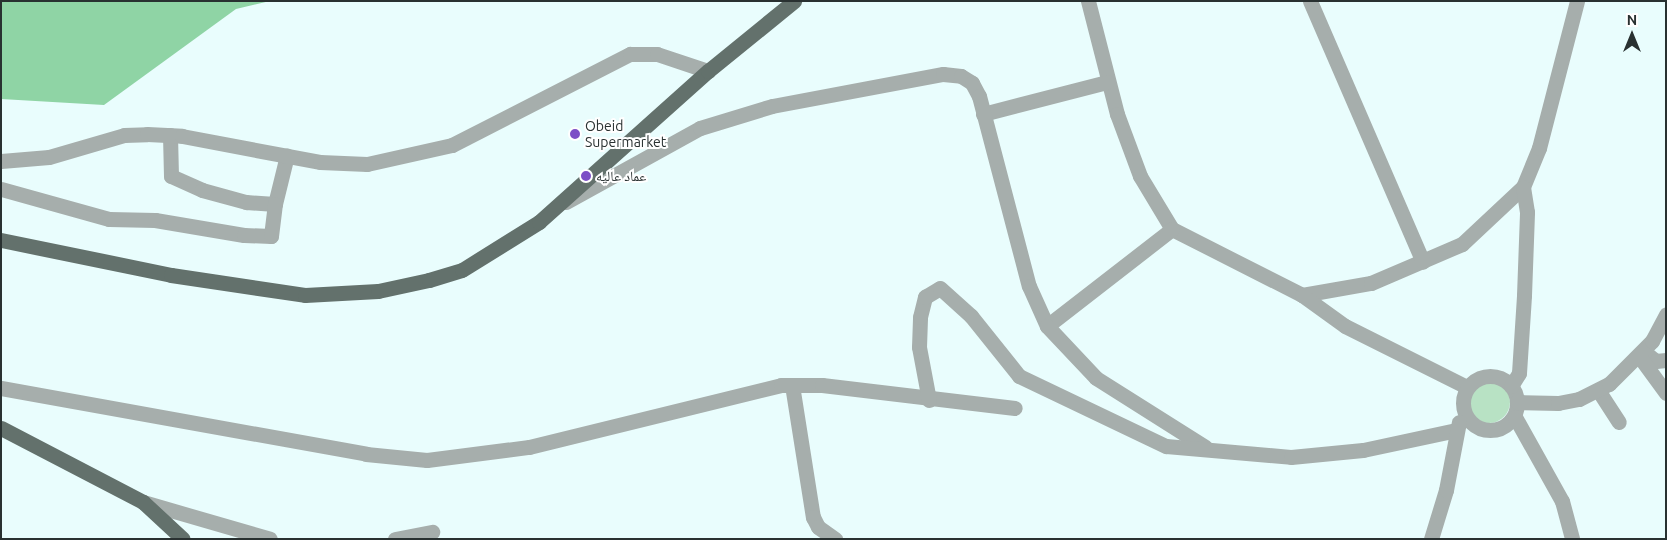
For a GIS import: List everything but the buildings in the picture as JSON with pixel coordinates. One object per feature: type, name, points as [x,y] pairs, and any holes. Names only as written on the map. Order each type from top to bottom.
[{"type":"main road","points":[[1,240],[260,290],[339,296],[378,291],[462,270],[563,204],[708,71],[794,1]]},
{"type":"main road","points":[[1,428],[142,502],[181,538]]},
{"type":"street","points":[[1088,1],[1107,82],[1140,176],[1172,229],[1302,295],[1345,326],[1467,387]]},
{"type":"street","points":[[1310,1],[1423,262]]},
{"type":"street","points":[[1302,295],[1371,283],[1462,244],[1523,187],[1539,148],[1577,1]]},
{"type":"street","points":[[1,180],[3,161],[49,157],[124,136],[170,135],[287,155],[367,164],[440,149],[509,119],[630,54],[657,54],[708,71]]},
{"type":"street","points":[[563,204],[700,128],[800,100],[943,74],[961,76],[972,83],[984,114],[1029,286],[1047,326],[1096,378],[1208,449]]},
{"type":"street","points":[[984,114],[1107,82]]},
{"type":"street","points":[[170,135],[171,176],[202,190],[246,202],[275,204]]},
{"type":"street","points":[[1,189],[109,219],[190,224],[244,235],[270,236],[275,204],[287,155]]},
{"type":"street","points":[[1523,187],[1527,212],[1524,295],[1519,373],[1511,386],[1516,410],[1562,501],[1572,539]]},
{"type":"street","points":[[1047,326],[1172,229]]},
{"type":"street","points":[[929,400],[919,347],[920,317],[925,297],[940,288],[971,316],[1019,376],[1166,446],[1291,457],[1363,450],[1456,430]]},
{"type":"street","points":[[1464,411],[1474,425],[1490,430],[1516,410],[1558,403],[1598,390],[1641,354],[1666,315]]},
{"type":"street","points":[[1641,354],[1656,361],[1666,360]]},
{"type":"street","points":[[1641,354],[1666,393]]},
{"type":"street","points":[[1467,387],[1489,375],[1511,386]]},
{"type":"street","points":[[1,388],[366,454],[427,460],[499,453],[651,420],[747,392],[792,385],[822,385],[929,400],[1015,408]]},
{"type":"street","points":[[792,385],[813,517],[818,527],[836,539]]},
{"type":"street","points":[[1431,539],[1446,490],[1456,430],[1464,411],[1467,387]]},
{"type":"street","points":[[1598,390],[1619,422]]},
{"type":"street","points":[[142,502],[270,539]]},
{"type":"street","points":[[395,539],[432,532]]},
{"type":"green space","points":[[1,1],[270,1],[236,9],[104,105],[1,99]]},
{"type":"green space","points":[[1489,381],[1504,387],[1510,402],[1504,417],[1489,423],[1474,417],[1468,402],[1474,387]]},
{"type":"place","name":"Obeid Supermarket","points":[[575,134]]},
{"type":"place","name":"عماد عاليه","points":[[586,176]]}]
